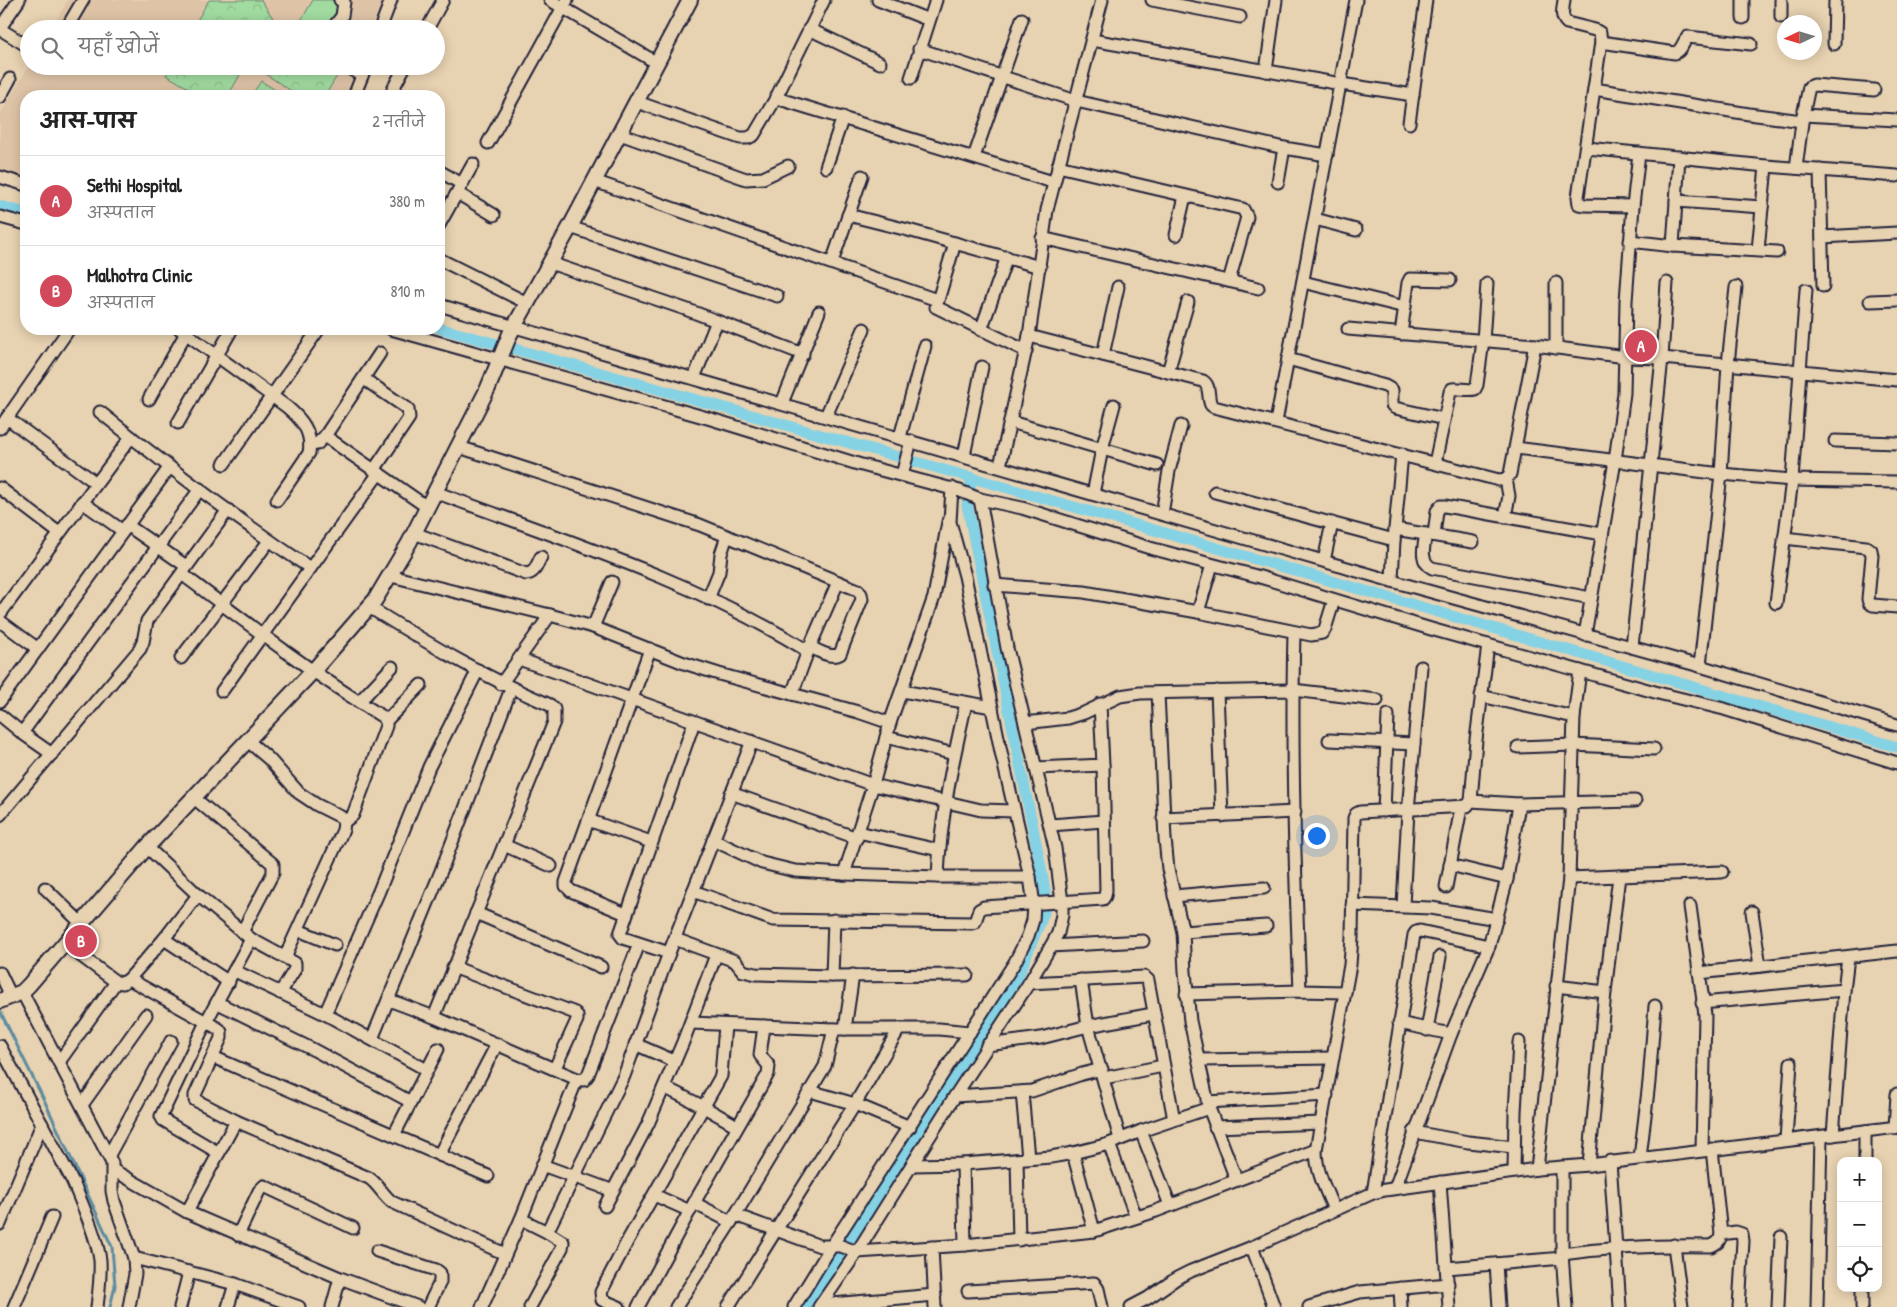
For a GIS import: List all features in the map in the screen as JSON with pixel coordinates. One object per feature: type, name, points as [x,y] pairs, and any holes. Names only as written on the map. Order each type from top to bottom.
[{"type":"street","points":[[19,0],[0,28],[20,41]]},
{"type":"street","points":[[71,20],[83,0]]},
{"type":"street","points":[[339,20],[342,16],[344,2],[340,0]]},
{"type":"street","points":[[383,20],[391,0]]},
{"type":"street","points":[[432,20],[443,0]]},
{"type":"street","points":[[550,0],[565,4],[657,64]]},
{"type":"street","points":[[9,997],[65,944],[147,847],[314,670],[376,600],[459,447],[488,388],[512,330],[570,227],[690,0]]},
{"type":"street","points":[[637,102],[740,138],[748,138],[754,135],[776,98],[824,0]]},
{"type":"street","points":[[878,0],[930,20]]},
{"type":"street","points":[[911,78],[936,0]]},
{"type":"street","points":[[1000,466],[1029,336],[1040,267],[1042,238],[1053,182],[1102,0]]},
{"type":"street","points":[[1152,0],[1240,17]]},
{"type":"street","points":[[1266,71],[1276,0]]},
{"type":"street","points":[[1276,422],[1356,0]]},
{"type":"street","points":[[1409,123],[1426,0]]},
{"type":"street","points":[[1564,0],[1562,15],[1564,20],[1567,23],[1595,30],[1600,33],[1601,42],[1578,197],[1579,204],[1585,206],[1633,206]]},
{"type":"street","points":[[1743,0],[1743,18]]},
{"type":"street","points":[[1781,15],[1782,0]]},
{"type":"street","points":[[1834,44],[1835,0]]},
{"type":"street","points":[[488,143],[565,4]]},
{"type":"street","points":[[974,157],[1022,19]]},
{"type":"street","points":[[809,29],[880,63]]},
{"type":"street","points":[[1601,42],[1674,53],[1681,48],[1688,37],[1751,44]]},
{"type":"street","points":[[1092,40],[1413,95]]},
{"type":"street","points":[[919,49],[1076,102],[1284,148],[1327,155]]},
{"type":"street","points":[[356,90],[362,75]]},
{"type":"street","points":[[393,89],[401,75]]},
{"type":"street","points":[[0,96],[10,79]]},
{"type":"street","points":[[1796,168],[1809,87],[1814,85],[1874,90]]},
{"type":"street","points":[[1594,89],[1749,114],[1803,118],[1897,120]]},
{"type":"street","points":[[776,98],[1053,182]]},
{"type":"street","points":[[826,167],[843,117]]},
{"type":"street","points":[[620,134],[746,179],[763,178],[788,166]]},
{"type":"street","points":[[1278,182],[1284,148]]},
{"type":"street","points":[[1586,148],[1766,166],[1897,176]]},
{"type":"street","points":[[1585,635],[1615,461],[1624,393],[1626,301],[1639,153]]},
{"type":"street","points":[[1673,246],[1680,157]]},
{"type":"street","points":[[445,214],[473,164]]},
{"type":"street","points":[[1058,166],[1244,209],[1246,217],[1229,281]]},
{"type":"street","points":[[1758,250],[1766,166]]},
{"type":"street","points":[[1820,170],[1823,286]]},
{"type":"street","points":[[445,176],[494,215]]},
{"type":"street","points":[[832,262],[862,176]]},
{"type":"street","points":[[0,177],[20,183]]},
{"type":"street","points":[[594,181],[937,300]]},
{"type":"street","points":[[1176,235],[1185,196]]},
{"type":"street","points":[[1676,201],[1762,207]]},
{"type":"street","points":[[848,215],[1040,267]]},
{"type":"street","points":[[0,217],[20,222]]},
{"type":"street","points":[[1315,219],[1356,230]]},
{"type":"street","points":[[570,227],[777,296]]},
{"type":"street","points":[[1822,237],[1897,233]]},
{"type":"street","points":[[1042,238],[1258,288]]},
{"type":"street","points":[[1630,241],[1673,246],[1777,252]]},
{"type":"street","points":[[955,243],[937,300],[938,309],[1026,351]]},
{"type":"street","points":[[982,330],[1007,258]]},
{"type":"street","points":[[445,262],[527,303]]},
{"type":"street","points":[[550,263],[717,321],[803,354]]},
{"type":"street","points":[[1401,334],[1410,280],[1450,280]]},
{"type":"street","points":[[1303,282],[1405,307]]},
{"type":"street","points":[[1556,283],[1556,348]]},
{"type":"street","points":[[1632,647],[1668,283]]},
{"type":"street","points":[[1434,463],[1450,392],[1452,389],[1475,389],[1483,341],[1487,284]]},
{"type":"street","points":[[1103,355],[1118,287]]},
{"type":"street","points":[[1700,666],[1721,474],[1728,364],[1736,287]]},
{"type":"street","points":[[1776,603],[1792,480],[1806,290]]},
{"type":"street","points":[[1870,301],[1897,300]]},
{"type":"street","points":[[1168,372],[1188,302]]},
{"type":"street","points":[[445,306],[512,330],[782,403],[1392,581],[1700,666],[1897,725]]},
{"type":"street","points":[[782,403],[819,312]]},
{"type":"street","points":[[694,378],[717,321]]},
{"type":"street","points":[[826,416],[864,328]]},
{"type":"street","points":[[1348,329],[1535,345],[1626,357],[1662,358],[1897,380]]},
{"type":"street","points":[[65,335],[3,423],[96,483]]},
{"type":"street","points":[[149,399],[181,335]]},
{"type":"street","points":[[189,335],[300,418],[309,436],[309,453],[277,500]]},
{"type":"street","points":[[178,423],[229,335]]},
{"type":"street","points":[[224,464],[314,335]]},
{"type":"street","points":[[415,335],[501,356],[858,464],[903,471],[966,493],[1212,565],[1260,577],[1488,645],[1724,709],[1897,763]]},
{"type":"street","points":[[1029,336],[1206,383],[1209,401],[1214,407],[1499,480],[1506,479],[1510,474],[1535,345]]},
{"type":"street","points":[[903,471],[908,454],[906,439],[925,346]]},
{"type":"street","points":[[310,445],[317,444],[325,436],[380,353]]},
{"type":"street","points":[[1288,359],[1389,388],[1392,393],[1392,405],[1395,408],[1444,419]]},
{"type":"street","points":[[964,456],[982,367]]},
{"type":"street","points":[[222,691],[264,635],[377,472],[409,418],[408,410],[364,379]]},
{"type":"street","points":[[1093,494],[1102,449],[1114,405]]},
{"type":"street","points":[[100,412],[169,468],[269,541],[310,568]]},
{"type":"street","points":[[1011,422],[1157,465]]},
{"type":"street","points":[[1162,514],[1169,472],[1181,426]]},
{"type":"street","points":[[325,436],[427,507]]},
{"type":"street","points":[[0,614],[131,438]]},
{"type":"street","points":[[1835,440],[1897,443]]},
{"type":"street","points":[[435,492],[656,574],[809,649],[832,656],[840,654],[862,599],[862,594],[858,590],[700,525],[459,447]]},
{"type":"street","points":[[1516,448],[1721,474],[1792,480],[1897,482]]},
{"type":"street","points":[[1392,581],[1402,454]]},
{"type":"street","points":[[0,701],[169,468]]},
{"type":"street","points":[[1505,517],[1509,496],[1506,479]]},
{"type":"street","points":[[0,488],[59,533]]},
{"type":"street","points":[[22,733],[200,489]]},
{"type":"street","points":[[1215,492],[1332,524],[1395,535],[1430,535],[1473,542]]},
{"type":"street","points":[[844,874],[874,785],[890,723],[934,597],[950,512],[966,493]]},
{"type":"street","points":[[794,1307],[845,1249],[913,1165],[955,1096],[1029,983],[1058,933],[1058,902],[1050,825],[1007,648],[994,585],[966,493]]},
{"type":"street","points":[[82,502],[158,546],[222,604],[359,702],[384,717],[386,726],[353,815],[344,822]]},
{"type":"street","points":[[1590,598],[1432,568],[1426,565],[1424,559],[1437,510],[1441,506],[1602,534]]},
{"type":"street","points":[[0,815],[140,649],[147,621],[228,510]]},
{"type":"street","points":[[932,1247],[935,1301],[820,1306],[845,1249],[910,1127],[1015,962],[1028,936],[1038,904],[1014,811],[950,512]]},
{"type":"street","points":[[1324,561],[1332,524]]},
{"type":"street","points":[[414,533],[526,574],[531,574],[534,571],[541,557]]},
{"type":"street","points":[[708,599],[719,572],[721,554],[727,536]]},
{"type":"street","points":[[1784,538],[1866,547],[1870,550],[1872,556],[1868,599],[1870,603],[1873,605],[1897,607]]},
{"type":"street","points":[[181,658],[269,541]]},
{"type":"street","points":[[1198,612],[1212,565]]},
{"type":"street","points":[[390,576],[593,627],[719,674],[890,723]]},
{"type":"street","points":[[593,627],[612,582]]},
{"type":"street","points":[[792,694],[838,582]]},
{"type":"street","points":[[994,585],[1084,592],[1198,612],[1311,635],[1322,633],[1325,629],[1334,600]]},
{"type":"street","points":[[369,607],[438,649],[506,686],[550,704],[554,709],[555,715],[554,722],[434,1017]]},
{"type":"street","points":[[372,1039],[441,871],[506,686],[519,659],[550,615]]},
{"type":"street","points":[[0,621],[38,649]]},
{"type":"street","points":[[1294,633],[1295,812],[1300,991]]},
{"type":"street","points":[[1334,1210],[1320,1176],[1316,1161],[1316,1150],[1345,992],[1352,938],[1354,818],[1360,812],[1461,808],[1467,806],[1471,801],[1488,645]]},
{"type":"street","points":[[626,914],[570,891],[566,886],[650,649]]},
{"type":"street","points":[[519,659],[874,785],[981,810],[1014,811]]},
{"type":"street","points":[[359,702],[392,666]]},
{"type":"street","points":[[1403,906],[1408,810],[1421,668]]},
{"type":"street","points":[[325,1014],[379,891],[429,767],[478,670]]},
{"type":"street","points":[[1537,1169],[1569,878],[1574,717],[1580,671]]},
{"type":"street","points":[[386,721],[421,685]]},
{"type":"street","points":[[1025,723],[1068,718],[1084,713],[1120,696],[1158,693],[1293,690],[1377,700]]},
{"type":"street","points":[[1217,691],[1222,816]]},
{"type":"street","points":[[902,692],[992,707]]},
{"type":"street","points":[[1158,693],[1163,818],[1168,869],[1184,932],[1186,994],[1208,1105],[1236,1179]]},
{"type":"street","points":[[1481,696],[1574,717]]},
{"type":"street","points":[[938,877],[939,850],[954,754],[966,703]]},
{"type":"street","points":[[693,891],[772,920],[972,923],[978,919],[981,907],[1098,900],[1105,896],[1100,704]]},
{"type":"street","points":[[1384,811],[1388,715]]},
{"type":"street","points":[[2,722],[22,733],[52,754]]},
{"type":"street","points":[[669,953],[621,937],[621,929],[694,722]]},
{"type":"street","points":[[886,737],[954,754]]},
{"type":"street","points":[[1329,740],[1414,744]]},
{"type":"street","points":[[248,741],[269,759],[299,793],[341,817],[344,822],[343,830],[285,957]]},
{"type":"street","points":[[547,1232],[612,1101],[752,741]]},
{"type":"street","points":[[1518,747],[1574,745],[1654,748]]},
{"type":"street","points":[[1037,768],[1102,765]]},
{"type":"street","points":[[731,793],[858,835],[939,850]]},
{"type":"street","points":[[193,797],[273,864],[273,873],[235,971],[206,1022],[160,1116],[163,1120],[219,1154]]},
{"type":"street","points":[[1471,801],[1519,804],[1636,801]]},
{"type":"street","points":[[1395,1188],[1414,1132],[1452,1034],[1489,946],[1507,879],[1519,804]]},
{"type":"street","points":[[1446,887],[1461,808]]},
{"type":"street","points":[[1163,818],[1295,812]]},
{"type":"street","points":[[588,820],[651,842]]},
{"type":"street","points":[[1050,825],[1104,821]]},
{"type":"street","points":[[713,840],[773,866],[795,871],[938,877],[1030,877]]},
{"type":"street","points":[[504,845],[551,866]]},
{"type":"street","points":[[147,847],[198,895],[247,936],[292,960],[296,966],[280,993]]},
{"type":"street","points":[[1450,865],[1507,879]]},
{"type":"street","points":[[1569,878],[1722,872]]},
{"type":"street","points":[[1589,1165],[1619,876]]},
{"type":"street","points":[[45,888],[81,923]]},
{"type":"street","points":[[1174,896],[1264,888]]},
{"type":"street","points":[[65,944],[116,982],[123,984],[164,939],[198,895]]},
{"type":"street","points":[[1352,905],[1431,908],[1497,919]]},
{"type":"street","points":[[1447,1268],[1562,1256],[1616,1247],[1711,1246],[1720,1241],[1721,1234],[1707,1149],[1706,1035],[1690,906]]},
{"type":"street","points":[[1752,912],[1760,966]]},
{"type":"street","points":[[476,913],[601,967]]},
{"type":"street","points":[[832,976],[834,920]]},
{"type":"street","points":[[1184,932],[1266,926]]},
{"type":"street","points":[[298,930],[335,945]]},
{"type":"street","points":[[1373,1193],[1414,935],[1420,931],[1489,946]]},
{"type":"street","points":[[164,939],[229,982]]},
{"type":"street","points":[[675,939],[735,961],[743,971],[748,973],[832,976],[967,975]]},
{"type":"street","points":[[1051,946],[1143,941]]},
{"type":"street","points":[[389,1000],[434,1017],[577,1079],[584,1080],[588,1075],[639,944]]},
{"type":"street","points":[[1699,973],[1897,951]]},
{"type":"street","points":[[605,1206],[611,1190],[642,1137],[691,1023],[716,955]]},
{"type":"street","points":[[1427,1030],[1440,956]]},
{"type":"street","points":[[1834,1135],[1848,957]]},
{"type":"street","points":[[454,967],[576,1014],[577,1020],[555,1068]]},
{"type":"street","points":[[235,971],[325,1014],[427,1070]]},
{"type":"street","points":[[0,973],[9,997],[59,1062],[109,1155],[113,1170],[114,1201],[134,1258],[135,1274],[129,1307]]},
{"type":"street","points":[[676,1307],[733,1218],[828,1059],[839,1029],[853,976]]},
{"type":"street","points":[[1029,983],[1144,977],[1149,983],[1153,1014],[1174,1120]]},
{"type":"street","points":[[129,979],[219,1029],[222,1035],[194,1098],[236,1121],[369,1178],[375,1182],[392,1202],[505,1254]]},
{"type":"street","points":[[1080,980],[1088,1026],[1103,1074],[1115,1142],[1136,1217]]},
{"type":"street","points":[[59,1062],[116,982]]},
{"type":"street","points":[[1556,986],[1606,992]]},
{"type":"street","points":[[1702,1003],[1844,990]]},
{"type":"street","points":[[1186,994],[1300,991],[1345,992]]},
{"type":"street","points":[[218,1003],[314,1050],[411,1102]]},
{"type":"street","points":[[1640,1158],[1650,1082],[1655,1006]]},
{"type":"street","points":[[988,1045],[1041,1038],[1088,1026],[1153,1014]]},
{"type":"street","points":[[82,1105],[146,1015]]},
{"type":"street","points":[[691,1023],[839,1029],[940,1029],[970,1032]]},
{"type":"street","points":[[1399,1024],[1452,1034]]},
{"type":"street","points":[[619,1307],[602,1300],[601,1292],[628,1240],[721,1076],[725,1025]]},
{"type":"street","points":[[638,1307],[737,1126],[768,1074],[769,1066],[760,1054],[764,1026]]},
{"type":"street","points":[[728,1307],[855,1104],[899,1029]]},
{"type":"street","points":[[109,1155],[171,1041]]},
{"type":"street","points":[[1514,1172],[1519,1042]]},
{"type":"street","points":[[439,1155],[497,1044]]},
{"type":"street","points":[[635,1044],[674,1061]]},
{"type":"street","points":[[0,1046],[73,1182],[100,1258],[100,1283],[97,1307]]},
{"type":"street","points":[[394,1135],[438,1048]]},
{"type":"street","points":[[213,1057],[488,1176]]},
{"type":"street","points":[[1198,1060],[1333,1058]]},
{"type":"street","points":[[1786,1140],[1791,1063]]},
{"type":"street","points":[[955,1096],[1022,1092],[1043,1088],[1075,1076],[1163,1066]]},
{"type":"street","points":[[482,1307],[521,1219],[577,1079]]},
{"type":"street","points":[[664,1087],[737,1126]]},
{"type":"street","points":[[810,1091],[855,1104],[910,1127]]},
{"type":"street","points":[[1019,1240],[1022,1092]]},
{"type":"street","points":[[1131,1307],[1177,1278],[1373,1193],[1395,1188],[1537,1169],[1589,1165],[1896,1127],[1897,1094]]},
{"type":"street","points":[[913,1165],[963,1164],[1051,1157],[1115,1142],[1208,1105],[1327,1095]]},
{"type":"street","points":[[187,1212],[236,1121]]},
{"type":"street","points":[[1215,1127],[1321,1122]]},
{"type":"street","points":[[0,1224],[42,1124]]},
{"type":"street","points":[[1141,1131],[1170,1205]]},
{"type":"street","points":[[1865,1131],[1865,1157]]},
{"type":"street","points":[[1414,1132],[1468,1142],[1514,1146]]},
{"type":"street","points":[[1817,1307],[1821,1137]]},
{"type":"street","points":[[654,1195],[776,1230],[820,1246],[845,1249],[965,1245],[1094,1231],[1170,1205],[1316,1150]]},
{"type":"street","points":[[1073,1153],[1094,1231]]},
{"type":"street","points":[[1610,1161],[1620,1307]]},
{"type":"street","points":[[963,1164],[965,1245]]},
{"type":"street","points":[[542,1165],[611,1190]]},
{"type":"street","points":[[1562,1167],[1562,1256],[1566,1307]]},
{"type":"street","points":[[113,1170],[187,1212],[238,1235],[340,1278],[390,1302],[418,1307]]},
{"type":"street","points":[[1440,1182],[1449,1307]]},
{"type":"street","points":[[238,1235],[259,1191],[264,1186],[353,1228]]},
{"type":"street","points":[[14,1307],[52,1217]]},
{"type":"street","points":[[521,1219],[561,1240],[563,1245],[531,1307]]},
{"type":"street","points":[[1721,1234],[1740,1232],[1743,1236],[1739,1307]]},
{"type":"street","points":[[1778,1307],[1781,1237]]},
{"type":"street","points":[[1674,1245],[1682,1307]]},
{"type":"street","points":[[1252,1247],[1274,1307]]},
{"type":"street","points":[[377,1251],[436,1270],[440,1273],[440,1282],[428,1307]]},
{"type":"street","points":[[134,1258],[235,1284],[269,1302],[299,1307]]},
{"type":"street","points":[[1496,1264],[1499,1307]]},
{"type":"street","points":[[180,1307],[189,1272]]},
{"type":"street","points":[[332,1307],[340,1278]]},
{"type":"street","points":[[968,1291],[1094,1283],[1098,1288],[1102,1307]]},
{"type":"street","points":[[228,1307],[235,1284]]},
{"type":"street","points":[[1309,1307],[1360,1292],[1448,1284]]},
{"type":"street","points":[[1400,1288],[1401,1307]]},
{"type":"street","points":[[1862,1292],[1862,1307]]},
{"type":"shaded area","points":[[68,0],[398,0],[390,20],[56,20]]},
{"type":"shaded area","points":[[24,75],[371,75],[365,90],[20,90],[20,180],[0,174],[0,114]]},
{"type":"green space","points":[[209,0],[261,0],[273,18],[272,20],[197,20]]},
{"type":"green space","points":[[313,0],[333,0],[341,5],[332,20],[301,20]]},
{"type":"green space","points":[[166,75],[240,75],[231,90],[192,90]]},
{"type":"green space","points":[[267,75],[337,75],[329,90],[290,90]]},
{"type":"green space","points":[[261,81],[275,90],[255,90]]},
{"type":"waterway","points":[[0,206],[20,211]]},
{"type":"waterway","points":[[445,330],[1169,534],[1897,747]]},
{"type":"waterway","points":[[807,1307],[1018,976],[1044,913],[1045,890],[1040,862],[967,505],[972,477]]},
{"type":"waterway","points":[[0,1011],[45,1102],[112,1247],[115,1286],[110,1307]]},
{"type":"place","name":"Sethi Hospital","points":[[1641,346]]},
{"type":"place","name":"Malhotra Clinic","points":[[81,941]]}]
